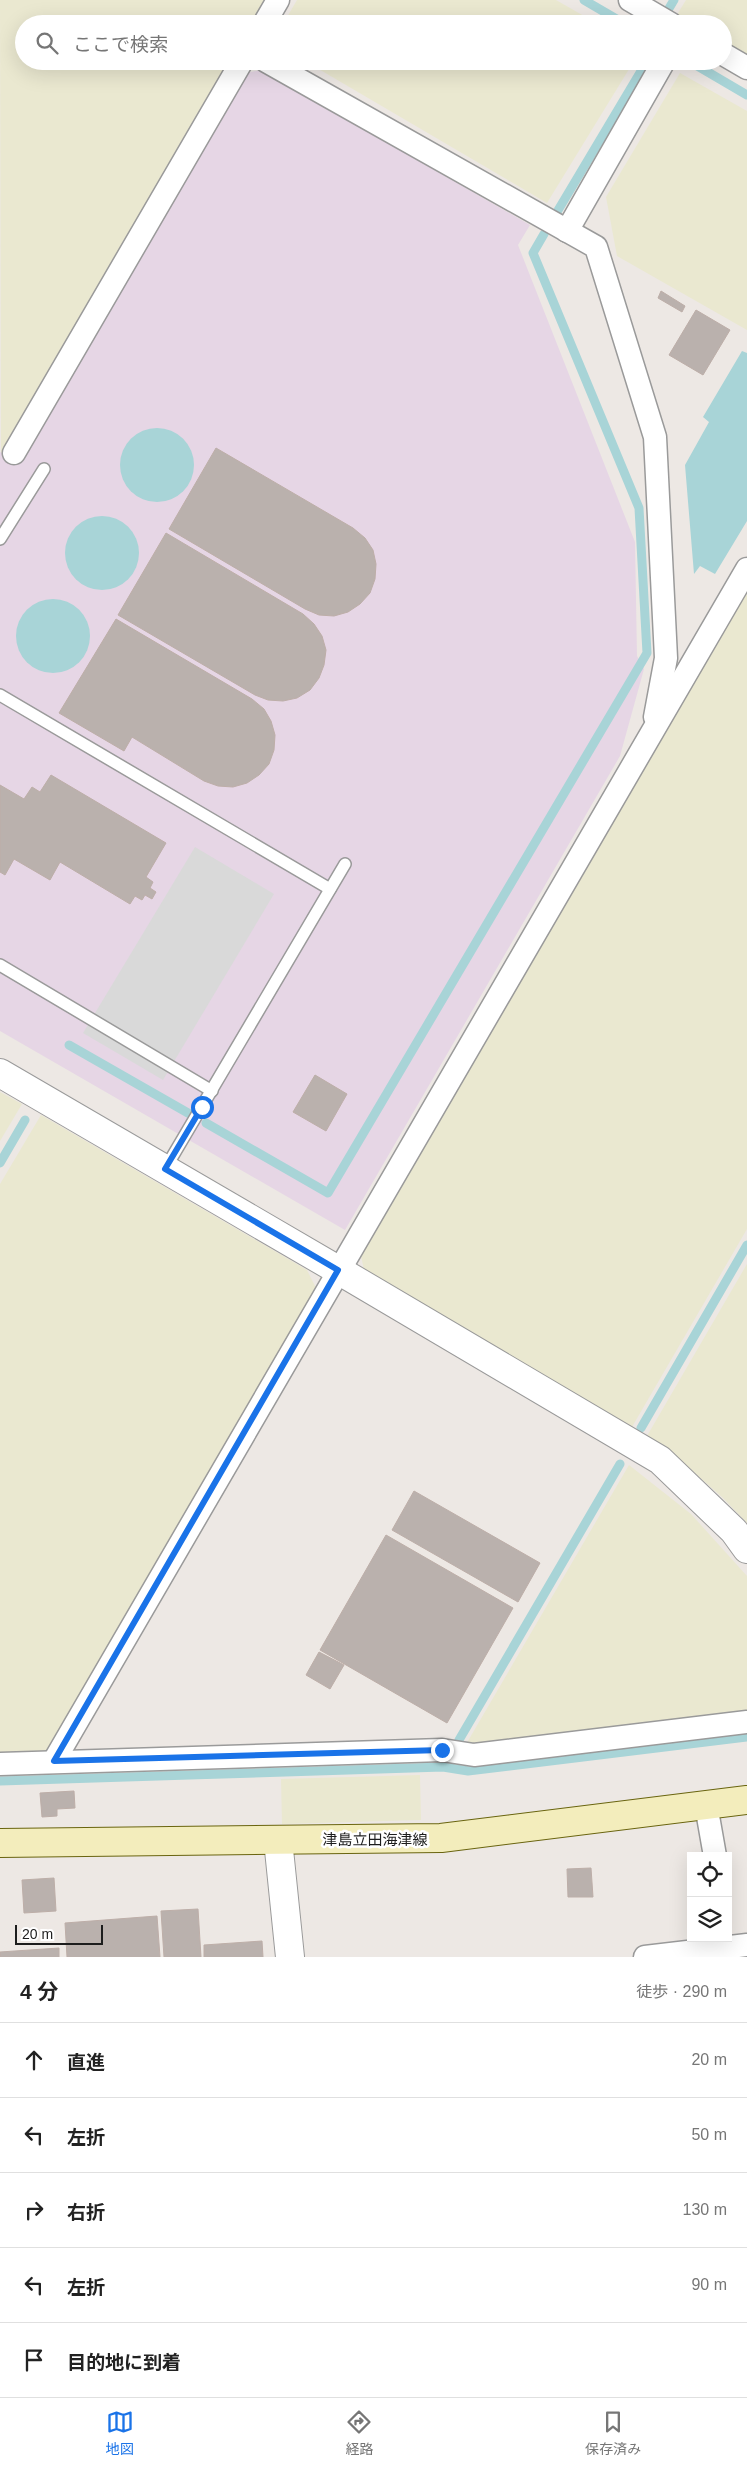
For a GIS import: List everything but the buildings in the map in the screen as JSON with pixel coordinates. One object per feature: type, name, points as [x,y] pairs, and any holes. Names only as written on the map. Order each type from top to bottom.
[{"type":"main road","name":"津島立田海津線","points":[[0,1843],[441,1838],[747,1800]]},
{"type":"street","points":[[269,15],[278,0]]},
{"type":"street","points":[[630,0],[656,15]]},
{"type":"street","points":[[732,59],[747,68]]},
{"type":"street","points":[[14,453],[237,70]]},
{"type":"street","points":[[282,70],[596,247],[656,437],[666,658],[652,732]]},
{"type":"street","points":[[567,231],[659,70]]},
{"type":"street","points":[[54,1761],[747,570]]},
{"type":"street","points":[[0,1073],[660,1460],[734,1531],[747,1549]]},
{"type":"street","points":[[0,1764],[442,1750],[474,1755],[747,1722]]},
{"type":"street","points":[[706,1805],[714,1852]]},
{"type":"street","points":[[278,1840],[290,1957]]},
{"type":"street","points":[[645,1957],[735,1945]]},
{"type":"lane","points":[[0,539],[44,469]]},
{"type":"lane","points":[[0,696],[330,889]]},
{"type":"lane","points":[[165,1169],[344,864]]},
{"type":"lane","points":[[0,965],[212,1090]]},
{"type":"shaded area","points":[[0,0],[267,0],[258,15],[15,15],[15,70],[226,70],[1,453]]},
{"type":"shaded area","points":[[297,0],[556,0],[582,15],[288,15]]},
{"type":"shaded area","points":[[686,0],[747,0],[747,60],[732,51],[732,15],[677,15]]},
{"type":"shaded area","points":[[261,70],[530,225],[518,245],[635,542],[637,656],[644,669],[620,756],[345,1230],[0,1031],[0,452],[20,463],[246,73]]},
{"type":"shaded area","points":[[320,70],[628,70],[547,203]]},
{"type":"shaded area","points":[[680,73],[747,111],[747,330],[617,256],[606,197]]},
{"type":"shaded area","points":[[747,588],[747,1229],[632,1427],[364,1270],[360,1251]]},
{"type":"shaded area","points":[[195,847],[274,894],[163,1080],[83,1033]]},
{"type":"shaded area","points":[[0,1092],[22,1104],[0,1141]]},
{"type":"shaded area","points":[[41,1115],[307,1270],[317,1290],[52,1747],[40,1755],[0,1756],[0,1184]]},
{"type":"shaded area","points":[[747,1264],[747,1523],[723,1498],[662,1444],[647,1436]]},
{"type":"shaded area","points":[[629,1465],[691,1514],[747,1576],[747,1714],[465,1746]]},
{"type":"shaded area","points":[[420,1775],[421,1820],[282,1824],[281,1779]]},
{"type":"water","points":[[742,351],[747,353],[747,521],[715,574],[700,566],[694,574],[685,465],[709,422],[703,417]]},
{"type":"water","points":[[157,428],[171,431],[183,439],[191,451],[194,465],[191,479],[183,491],[171,499],[157,502],[143,499],[131,491],[123,479],[120,465],[123,451],[131,439],[143,431]]},
{"type":"water","points":[[102,516],[116,519],[128,527],[136,539],[139,553],[136,567],[128,579],[116,587],[102,590],[88,587],[76,579],[68,567],[65,553],[68,539],[76,527],[88,519]]},
{"type":"water","points":[[53,599],[67,602],[79,610],[87,622],[90,636],[87,650],[79,662],[67,670],[53,673],[39,670],[27,662],[19,650],[16,636],[19,622],[27,610],[39,602]]},
{"type":"waterway","points":[[584,0],[610,15]]},
{"type":"waterway","points":[[668,10],[674,0]]},
{"type":"waterway","points":[[557,212],[642,70]]},
{"type":"waterway","points":[[704,70],[747,95]]},
{"type":"waterway","points":[[206,1123],[328,1193],[647,653],[639,508],[533,253],[544,234]]},
{"type":"waterway","points":[[69,1045],[188,1113]]},
{"type":"waterway","points":[[0,1163],[25,1120]]},
{"type":"waterway","points":[[641,1428],[747,1245]]},
{"type":"waterway","points":[[459,1740],[620,1464]]},
{"type":"waterway","points":[[0,1781],[443,1767],[468,1771],[747,1737]]},
{"type":"route","points":[[202,1107],[165,1169],[338,1270],[54,1761],[442,1750]]}]
